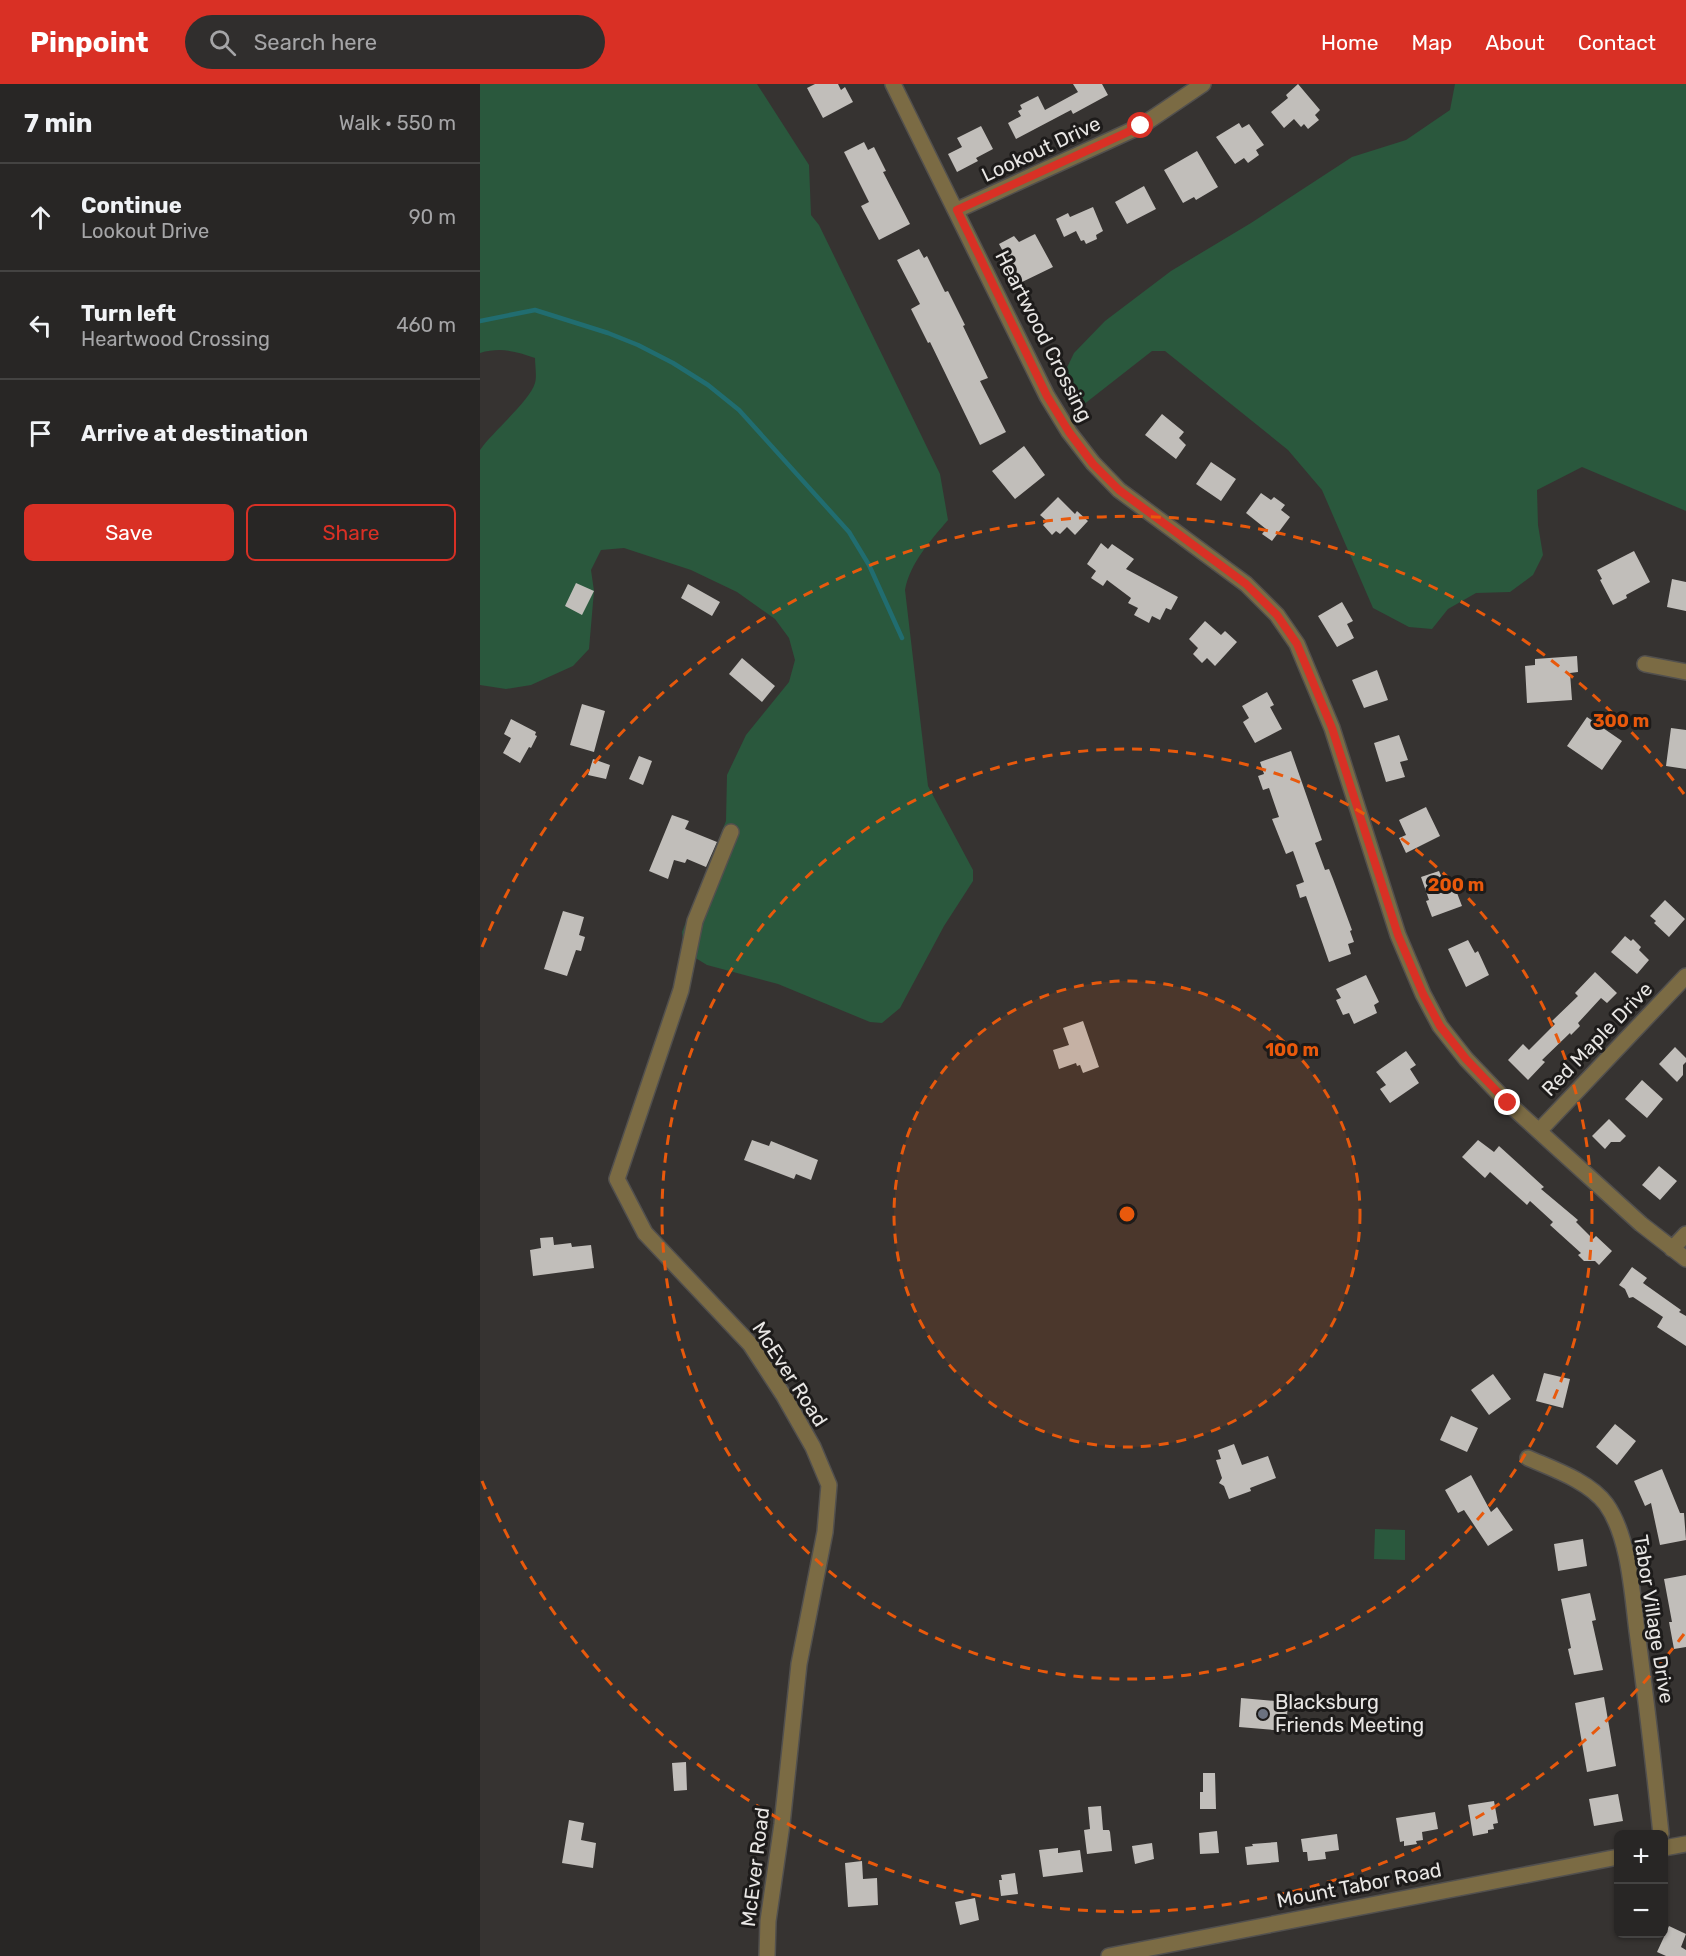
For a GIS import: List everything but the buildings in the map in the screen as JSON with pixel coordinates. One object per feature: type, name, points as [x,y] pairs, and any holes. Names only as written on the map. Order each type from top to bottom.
[{"type":"street","name":"Heartwood Crossing","points":[[893,84],[1047,396],[1075,440],[1093,464],[1119,490],[1246,584],[1277,615],[1297,644],[1332,728],[1398,935],[1423,994],[1440,1026],[1466,1059],[1508,1103],[1641,1224],[1686,1259]]},
{"type":"street","name":"Lookout Drive","points":[[957,210],[1141,126],[1203,84]]},
{"type":"street","points":[[1645,664],[1686,672]]},
{"type":"street","name":"McEver Road","points":[[731,832],[695,921],[681,990],[617,1179],[645,1233],[750,1344],[784,1396],[813,1447],[829,1485],[825,1532],[799,1664],[782,1824],[768,1921],[767,1956]]},
{"type":"street","name":"Red Maple Drive","points":[[1539,1131],[1686,976]]},
{"type":"street","points":[[1672,1249],[1686,1234]]},
{"type":"street","name":"Tabor Village Drive","points":[[1528,1458],[1574,1478],[1598,1496],[1606,1504],[1623,1536],[1647,1702],[1661,1830]]},
{"type":"street","points":[[1668,1847],[1686,1844]]},
{"type":"street","name":"Mount Tabor Road","points":[[1109,1956],[1614,1858]]},
{"type":"green space","points":[[480,84],[757,84],[809,165],[811,215],[819,225],[940,474],[948,520],[916,561],[905,590],[928,786],[973,870],[973,881],[944,926],[900,1008],[882,1023],[870,1022],[778,984],[707,965],[684,951],[682,932],[726,821],[727,775],[746,735],[789,682],[795,660],[789,638],[775,619],[737,592],[691,570],[624,548],[601,550],[591,570],[594,591],[589,649],[573,666],[531,685],[506,689],[480,685],[480,450],[532,390],[536,374],[535,358],[508,351],[494,350],[480,353]]},
{"type":"green space","points":[[1455,84],[1686,84],[1686,511],[1582,467],[1537,490],[1538,525],[1543,555],[1533,575],[1510,592],[1476,593],[1448,609],[1432,629],[1409,627],[1373,608],[1322,490],[1288,450],[1165,351],[1152,351],[1083,405],[1072,399],[1062,378],[1074,353],[1105,321],[1171,271],[1251,223],[1352,157],[1406,140],[1450,110]]},
{"type":"green space","points":[[1375,1529],[1405,1530],[1405,1560],[1374,1559]]},
{"type":"waterway","points":[[480,321],[535,310],[638,345],[708,385],[739,410],[849,532],[869,565],[902,638]]},
{"type":"place","name":"Blacksburg Friends Meeting","points":[[1263,1714]]},
{"type":"route","points":[[1141,126],[957,210],[1047,396],[1069,432],[1093,464],[1119,490],[1246,584],[1277,615],[1297,644],[1332,728],[1398,935],[1423,994],[1440,1026],[1475,1070],[1508,1103]]}]
